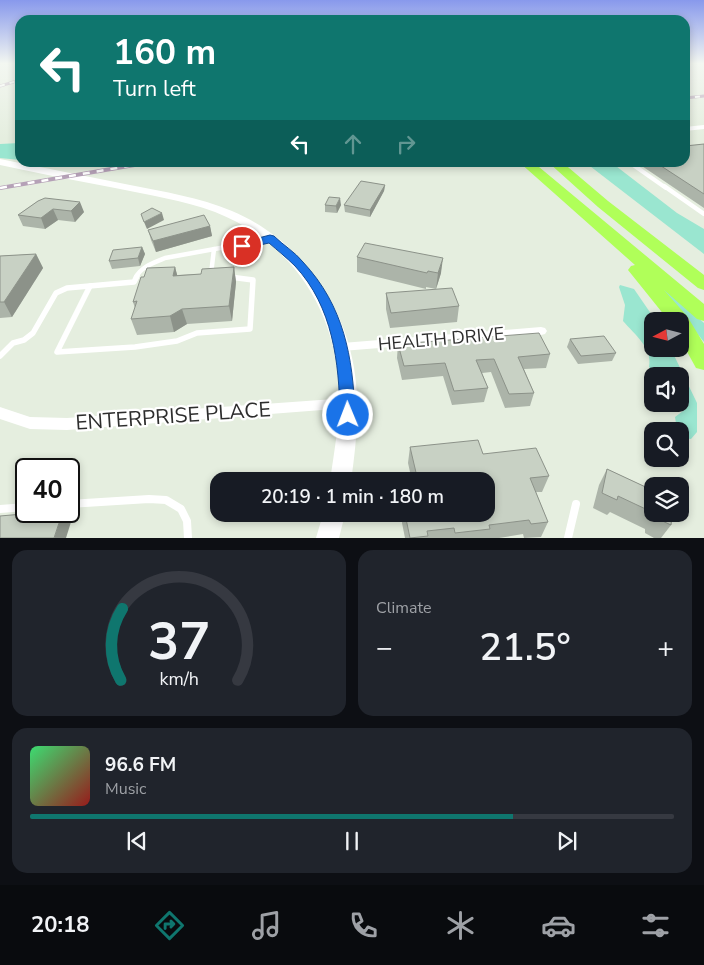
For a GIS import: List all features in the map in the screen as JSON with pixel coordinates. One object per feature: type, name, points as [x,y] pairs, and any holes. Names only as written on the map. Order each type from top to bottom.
[{"type":"highway","points":[[530,167],[704,314]]},
{"type":"highway","points":[[560,167],[603,204],[704,284]]},
{"type":"highway","points":[[597,225],[673,312]]},
{"type":"highway","points":[[689,336],[704,362]]},
{"type":"street","points":[[0,162],[15,165]]},
{"type":"street","points":[[25,167],[189,200],[228,214],[250,225],[270,238],[299,264],[322,296],[331,313],[342,347],[348,403],[348,427],[342,472]]},
{"type":"street","name":"HEALTH DRIVE","points":[[342,347],[541,331]]},
{"type":"street","name":"ENTERPRISE PLACE","points":[[0,412],[30,423],[67,424],[348,403]]},
{"type":"street","points":[[327,538],[332,522]]},
{"type":"lane","points":[[690,128],[704,127]]},
{"type":"lane","points":[[636,167],[704,214]]},
{"type":"lane","points":[[0,356],[13,343],[24,340],[33,333],[56,293],[67,288],[134,282],[139,272],[164,259],[214,249],[254,244],[270,238]]},
{"type":"lane","points":[[90,286],[57,352],[135,347],[177,341],[197,333],[250,329],[253,280],[237,276],[211,278],[214,249]]},
{"type":"lane","points":[[80,503],[149,499],[166,500],[181,509],[187,521],[188,538]]},
{"type":"lane","points":[[568,538],[576,504]]},
{"type":"lane","points":[[0,509],[15,508]]},
{"type":"shaded area","points":[[15,143],[15,160],[0,158],[0,144]]},
{"type":"shaded area","points":[[591,167],[617,167],[677,213],[704,229],[704,254]]},
{"type":"shaded area","points":[[620,285],[634,289],[650,312],[644,312],[644,345],[623,321],[625,305]]},
{"type":"shaded area","points":[[666,290],[704,323],[704,342],[689,323],[689,312],[680,312],[663,291]]},
{"type":"shaded area","points":[[649,358],[675,358],[680,367],[649,367]]},
{"type":"shaded area","points":[[689,386],[697,403],[697,432],[691,439],[689,439],[689,422],[676,422],[675,417],[682,412],[689,412]]},
{"type":"building","points":[[704,144],[704,194],[663,167],[690,167],[690,145]]},
{"type":"building","points":[[361,181],[385,185],[370,210],[344,205]]},
{"type":"building","points":[[329,197],[340,198],[336,206],[325,205]]},
{"type":"building","points":[[45,198],[80,202],[71,211],[53,209],[41,218],[18,215]]},
{"type":"building","points":[[152,208],[162,213],[144,222],[141,214]]},
{"type":"building","points":[[204,215],[210,226],[153,241],[148,230]]},
{"type":"building","points":[[365,243],[443,258],[438,273],[428,271],[427,273],[357,257]]},
{"type":"building","points":[[142,247],[138,258],[109,261],[113,250]]},
{"type":"building","points":[[36,254],[4,302],[0,302],[0,256]]},
{"type":"building","points":[[175,267],[173,276],[201,274],[202,269],[234,267],[229,306],[182,309],[170,316],[131,319],[137,301],[133,302],[141,277],[144,277],[147,268]]},
{"type":"building","points":[[452,288],[459,306],[391,313],[386,293]]},
{"type":"building","points":[[539,333],[550,354],[518,357],[534,393],[509,394],[494,359],[476,360],[488,388],[454,391],[445,363],[404,366],[398,344]]},
{"type":"building","points":[[604,336],[616,353],[581,356],[570,339]]},
{"type":"building","points":[[478,440],[483,454],[536,448],[549,476],[530,478],[548,522],[531,524],[529,520],[489,525],[490,529],[455,533],[454,528],[427,531],[428,536],[410,538],[407,522],[495,522],[495,472],[416,472],[410,447]]},
{"type":"building","points":[[607,469],[644,486],[644,508],[618,496],[617,500],[602,493]]},
{"type":"building","points":[[15,515],[15,523],[59,523],[54,538],[0,538],[0,516]]},
{"type":"railway","points":[[690,97],[704,96]]},
{"type":"railway","points":[[0,188],[123,167]]},
{"type":"route","points":[[242,246],[270,238],[299,264],[312,280],[331,313],[342,347],[346,374],[348,415]]}]
